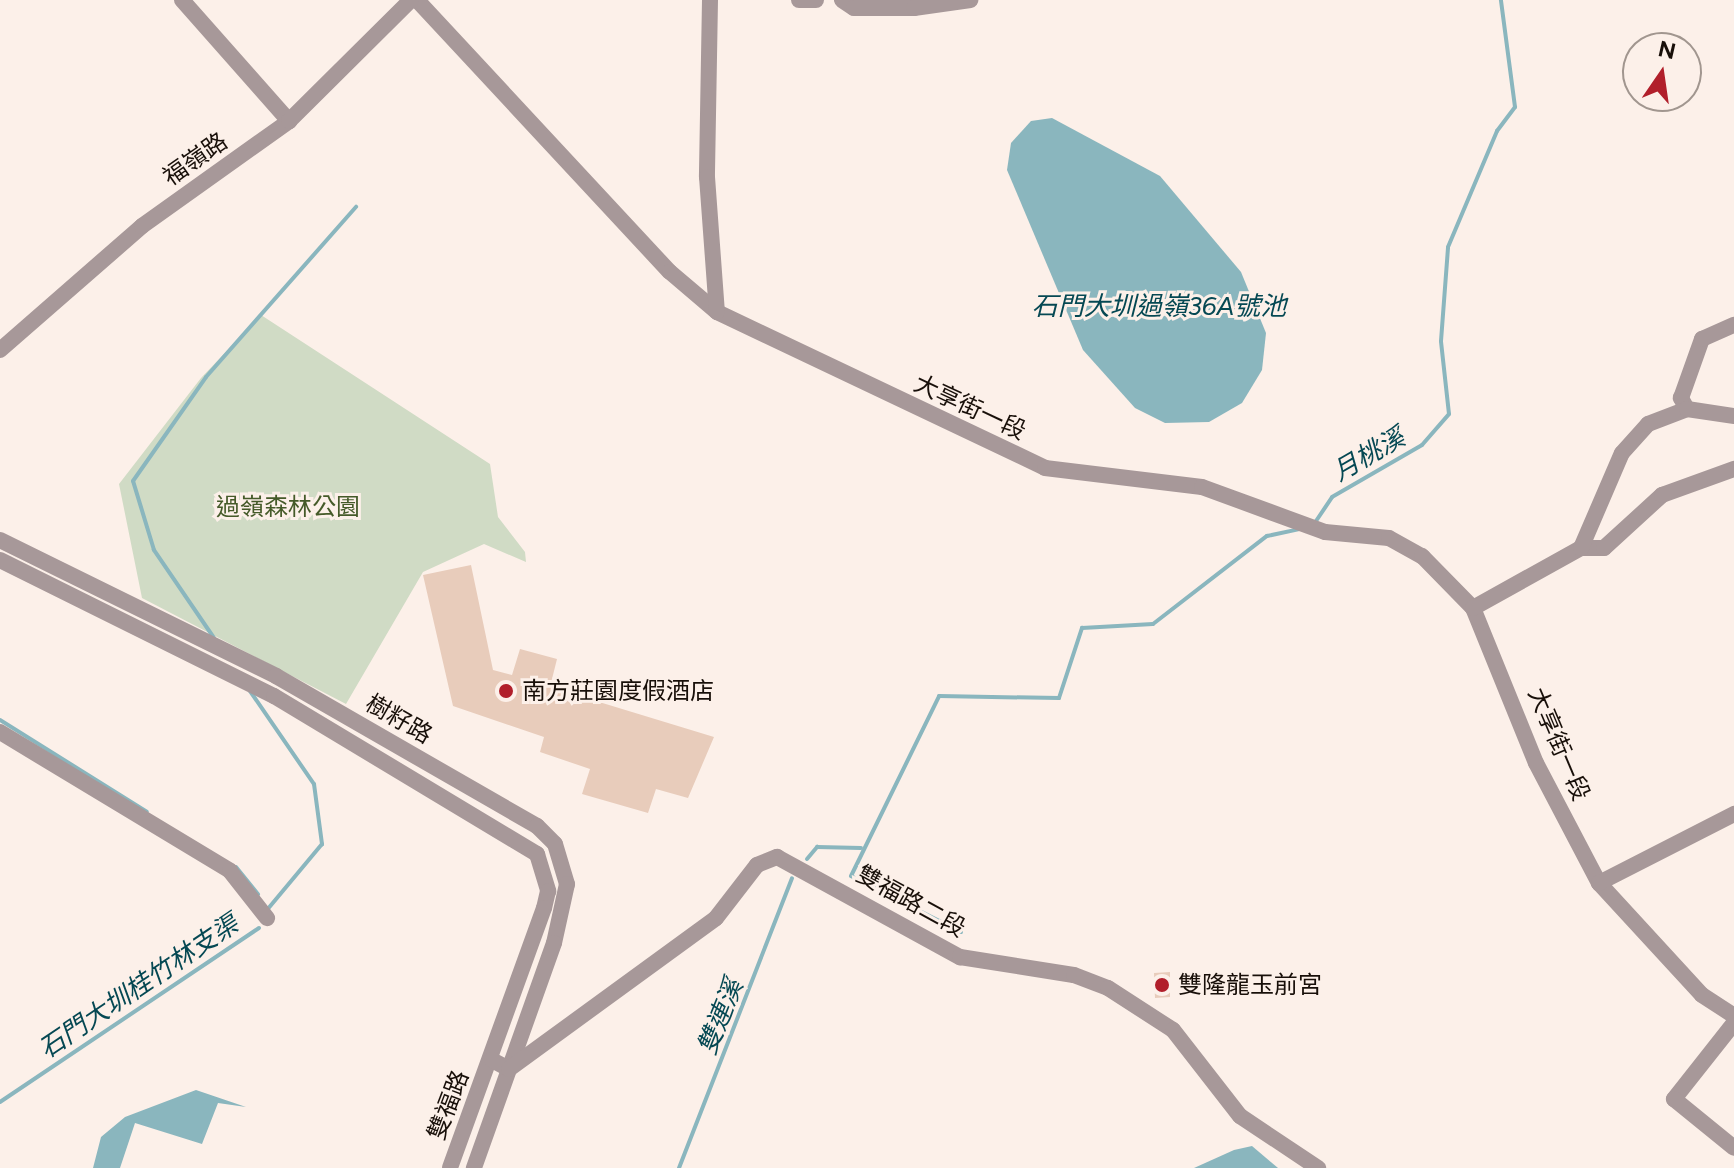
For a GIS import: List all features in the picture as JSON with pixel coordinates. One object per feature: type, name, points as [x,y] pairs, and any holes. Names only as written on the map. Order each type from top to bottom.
[{"type":"street","points":[[182,0],[289,121]]},
{"type":"street","name":"福嶺路","points":[[0,350],[142,226],[289,121],[411,0]]},
{"type":"street","name":"大享街一段","points":[[417,0],[670,272],[717,312],[1045,468],[1202,487],[1261,513],[1325,532],[1403,544],[1473,608],[1536,763],[1599,883],[1702,995],[1734,1016]]},
{"type":"street","points":[[710,0],[707,177],[717,312]]},
{"type":"street","points":[[799,0],[816,0]]},
{"type":"street","points":[[842,0],[854,8],[914,8],[970,0]]},
{"type":"street","points":[[1687,409],[1681,398],[1702,339],[1734,325]]},
{"type":"street","points":[[1581,548],[1622,453],[1648,424],[1687,409],[1734,416]]},
{"type":"street","points":[[1473,608],[1581,548],[1604,548],[1662,495],[1734,469]]},
{"type":"street","name":"樹籽路","points":[[0,540],[276,676],[546,835],[565,868],[565,899],[474,1168]]},
{"type":"street","name":"樹籽路","points":[[0,560],[274,696],[537,854],[548,891],[492,1060]]},
{"type":"street","points":[[0,732],[230,871],[267,918]]},
{"type":"street","points":[[1599,883],[1734,814]]},
{"type":"street","name":"雙福路二段","points":[[509,1069],[716,918],[757,865],[777,857],[960,957],[1074,975],[1108,988],[1173,1030],[1240,1116],[1318,1168]]},
{"type":"street","points":[[1734,1023],[1674,1099],[1734,1148]]},
{"type":"street","points":[[492,1060],[509,1069]]},
{"type":"street","name":"雙福路","points":[[450,1168],[492,1060]]},
{"type":"green space","name":"過嶺森林公園","points":[[261,315],[490,464],[498,517],[525,552],[526,562],[484,544],[423,572],[346,704],[142,598],[119,484],[201,378]]},
{"type":"water","name":"石門大圳過嶺36A號池","points":[[1052,118],[1160,176],[1241,272],[1266,333],[1262,370],[1242,403],[1209,422],[1165,423],[1135,408],[1083,350],[1007,170],[1011,143],[1031,121]]},
{"type":"water","points":[[196,1090],[246,1107],[218,1103],[202,1144],[135,1123],[120,1168],[93,1168],[101,1137],[125,1117]]},
{"type":"water","points":[[1252,1146],[1278,1168],[1194,1168],[1234,1150]]},
{"type":"building","name":"南方莊園度假酒店","points":[[471,565],[493,670],[512,675],[520,649],[557,659],[550,687],[714,737],[688,798],[656,789],[648,813],[582,794],[590,769],[540,752],[544,737],[453,706],[423,575]]},
{"type":"building","name":"雙隆龍玉前宮","points":[[1170,972],[1170,997],[1155,998],[1154,973]]},
{"type":"waterway","name":"月桃溪","points":[[1314,524],[1332,497],[1422,445],[1449,414],[1441,341],[1448,247],[1497,131],[1515,107],[1501,0]]},
{"type":"waterway","points":[[214,638],[154,550],[133,481],[206,377],[356,207]]},
{"type":"waterway","name":"月桃溪","points":[[961,932],[851,876],[939,696],[1059,698],[1082,628],[1153,624],[1267,536],[1299,529]]},
{"type":"waterway","points":[[250,691],[314,784],[322,844],[267,910]]},
{"type":"waterway","points":[[0,720],[147,812]]},
{"type":"waterway","name":"雙連溪","points":[[807,859],[817,847],[861,848]]},
{"type":"waterway","points":[[236,867],[258,894]]},
{"type":"waterway","name":"雙連溪","points":[[679,1168],[792,878]]},
{"type":"waterway","name":"石門大圳桂竹林支渠","points":[[0,1102],[259,928]]},
{"type":"place","name":"南方莊園度假酒店","points":[[506,691]]},
{"type":"place","name":"雙隆龍玉前宮","points":[[1162,985]]}]
